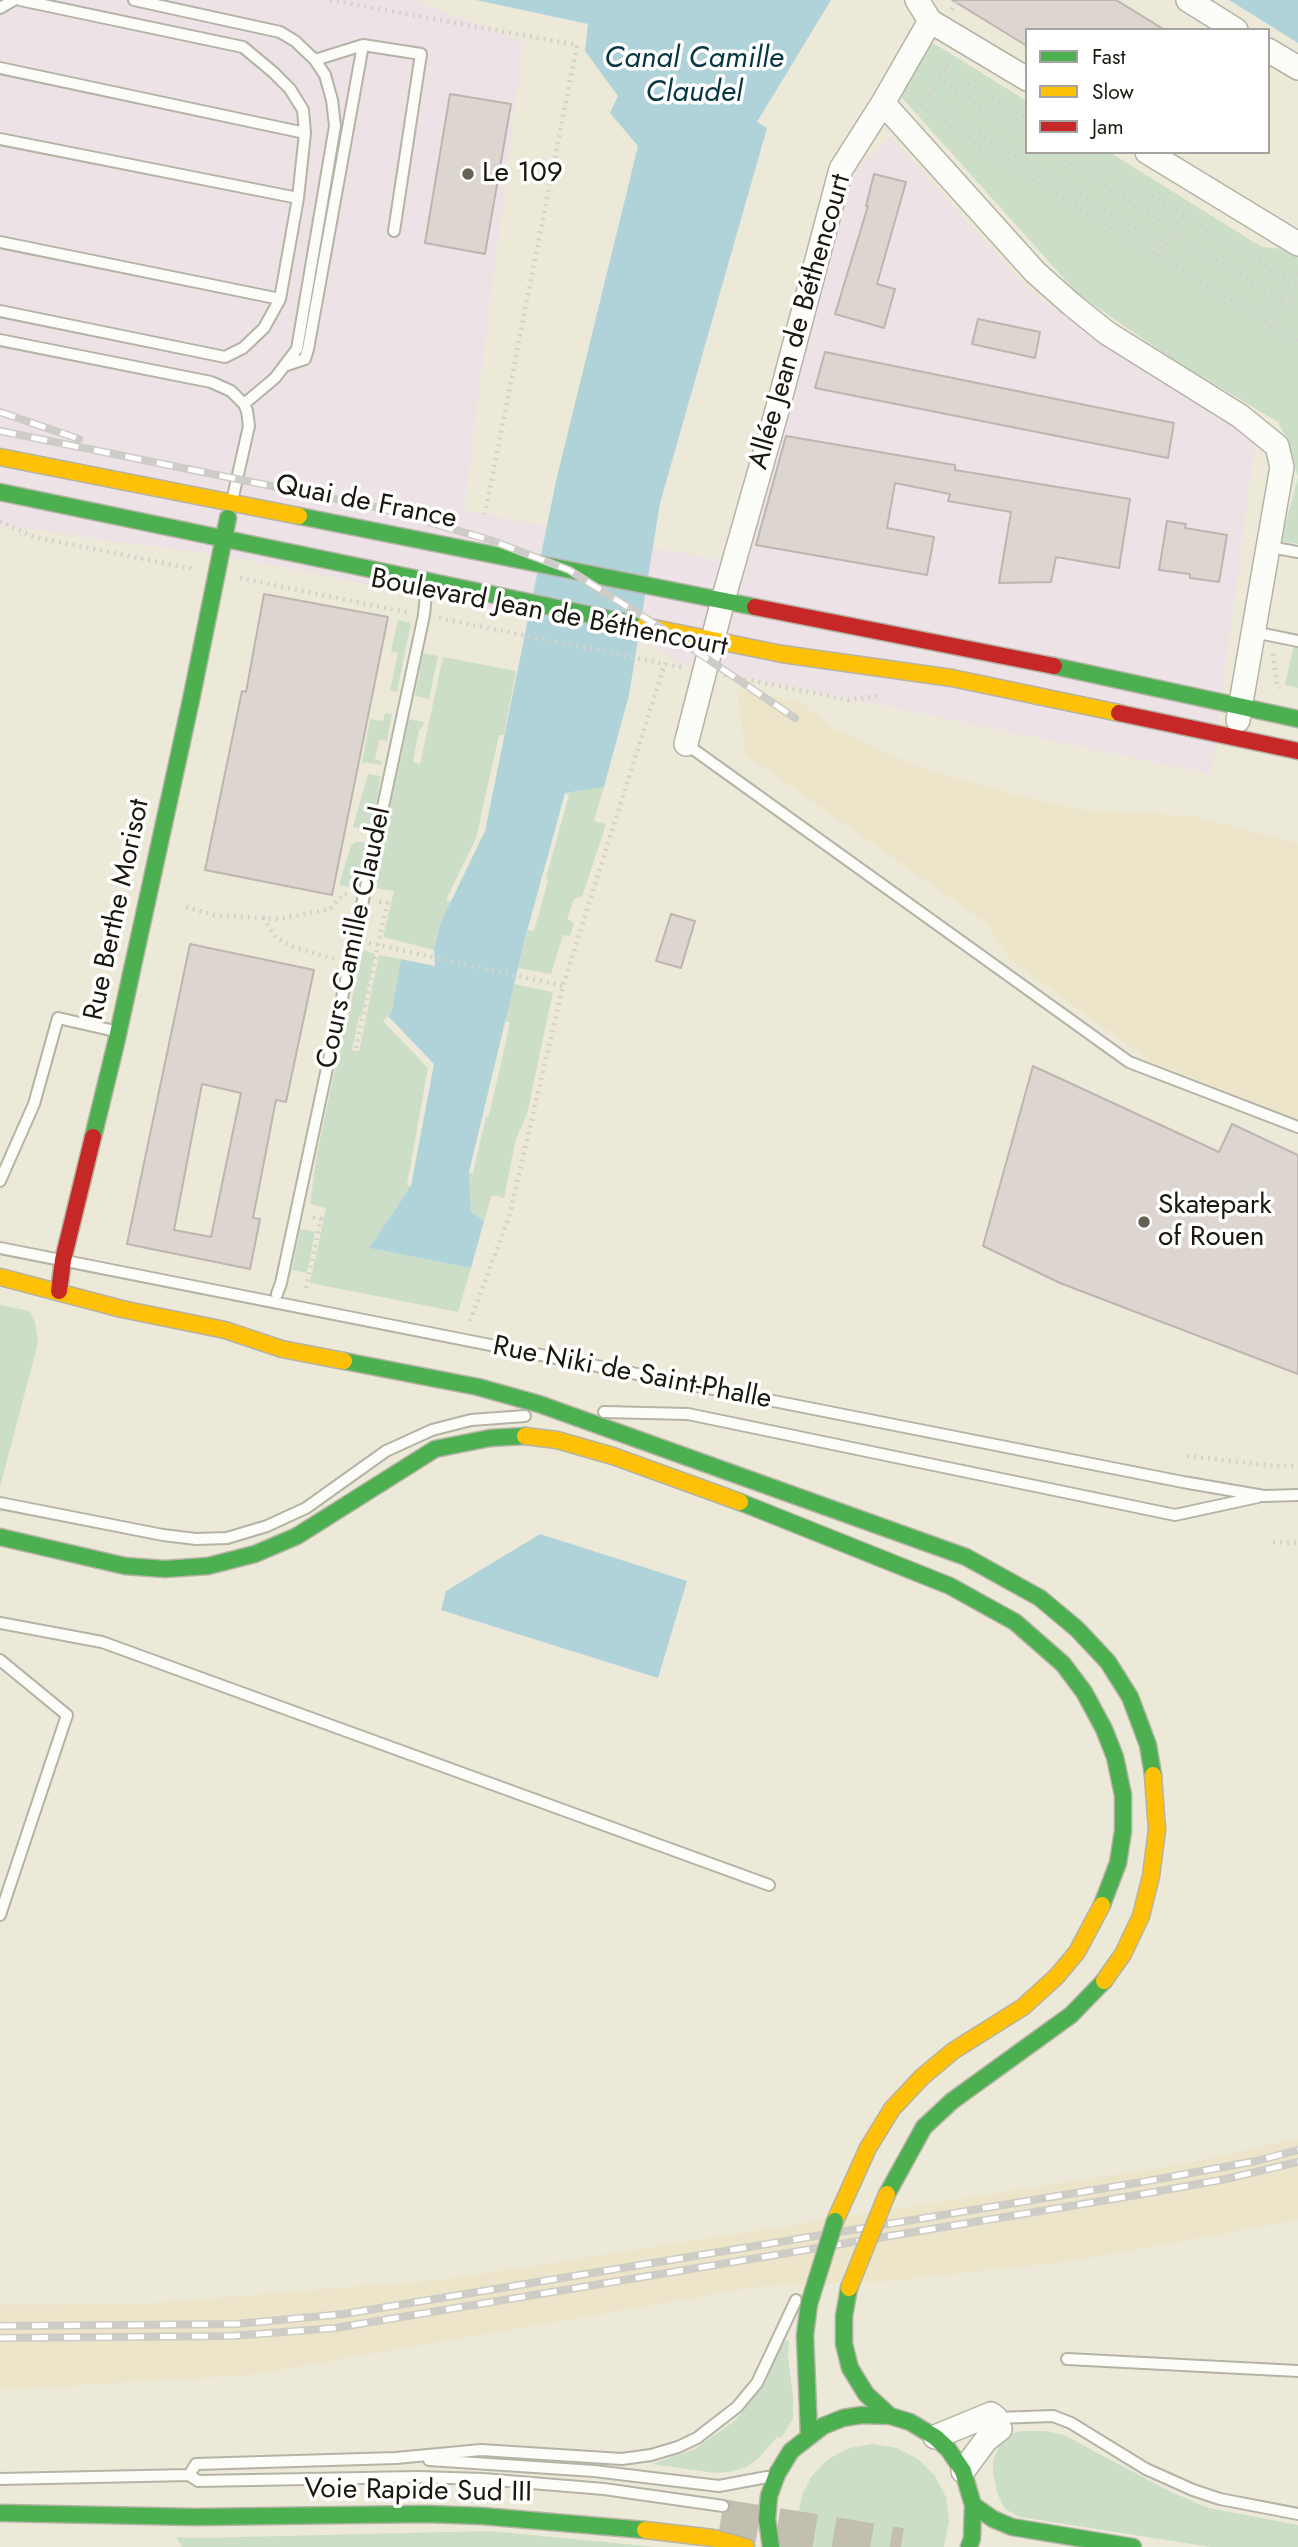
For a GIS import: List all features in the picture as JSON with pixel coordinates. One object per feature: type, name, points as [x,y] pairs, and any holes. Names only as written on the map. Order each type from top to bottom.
[{"type":"main road","name":"Quai de France","points":[[0,457],[723,600]]},
{"type":"main road","points":[[0,492],[712,640]]},
{"type":"main road","name":"Rue Berthe Morisot","points":[[59,1290],[119,1031],[231,503]]},
{"type":"main road","name":"Boulevard Jean de Béthencourt","points":[[723,600],[1099,675],[1298,719]]},
{"type":"main road","name":"Boulevard Jean de Béthencourt","points":[[712,640],[782,654],[953,678],[1298,751]]},
{"type":"main road","points":[[0,1277],[59,1290],[122,1309],[225,1330],[282,1349],[478,1387],[566,1413],[966,1557],[1040,1598],[1068,1621],[1108,1662],[1130,1697],[1148,1745],[1155,1785],[1157,1819],[1151,1876],[1141,1916],[1123,1954],[1100,1987],[1061,2022],[952,2101],[924,2127],[887,2194],[849,2288],[844,2316],[844,2344],[850,2368],[866,2394],[890,2416]]},
{"type":"main road","points":[[3,1541],[125,1566],[165,1569],[208,1566],[255,1554],[297,1536],[435,1449],[519,1435],[557,1440],[613,1456],[747,1504],[950,1586],[1015,1622],[1063,1664],[1084,1692],[1104,1729],[1115,1757],[1123,1794],[1123,1831],[1118,1863],[1110,1888],[1077,1952],[1023,2007],[953,2051],[922,2077],[892,2109],[868,2147],[843,2200],[803,2302],[809,2435]]},
{"type":"main road","points":[[771,2547],[767,2519],[769,2496],[777,2474],[791,2451],[809,2435],[843,2418],[862,2415],[890,2416],[910,2422],[935,2437],[948,2449],[963,2470],[973,2505],[972,2538],[969,2547]]},
{"type":"main road","points":[[196,2496],[366,2492],[508,2493],[722,2512]]},
{"type":"main road","points":[[87,2514],[104,2499]]},
{"type":"main road","points":[[973,2505],[993,2519],[1013,2527],[1133,2547]]},
{"type":"main road","name":"Voie Rapide Sud III","points":[[0,2514],[182,2517],[426,2514],[482,2516],[713,2538],[746,2547]]},
{"type":"street","points":[[917,0],[930,21],[1025,78]]},
{"type":"street","points":[[1188,0],[1233,28]]},
{"type":"street","name":"Allée Jean de Béthencourt","points":[[687,744],[712,640],[780,400],[841,169],[930,21]]},
{"type":"street","points":[[1270,51],[1298,68]]},
{"type":"street","points":[[883,103],[1035,272],[1107,333],[1240,416],[1277,446],[1282,467],[1270,547],[1234,737]]},
{"type":"street","points":[[1150,154],[1298,244]]},
{"type":"street","points":[[935,2437],[991,2414],[996,2418],[1000,2429],[986,2440],[963,2470]]},
{"type":"lane","points":[[0,8],[14,0]]},
{"type":"lane","points":[[0,311],[225,357],[243,348],[264,328],[279,299],[298,198],[305,133],[303,110],[290,89],[243,47],[20,0]]},
{"type":"lane","points":[[134,0],[280,32],[295,41],[315,60],[329,85],[335,126],[297,349],[275,378],[244,404]]},
{"type":"lane","points":[[315,60],[363,45],[421,54],[394,231]]},
{"type":"lane","points":[[287,365],[305,359],[308,349],[363,45]]},
{"type":"lane","points":[[0,68],[305,133]]},
{"type":"lane","points":[[0,139],[298,198]]},
{"type":"lane","points":[[0,242],[279,299]]},
{"type":"lane","points":[[0,340],[211,382],[231,391],[244,404],[248,426],[231,503]]},
{"type":"lane","points":[[1270,547],[1298,552]]},
{"type":"lane","name":"Cours Camille Claudel","points":[[277,1294],[425,615],[427,581]]},
{"type":"lane","points":[[1254,632],[1298,641]]},
{"type":"lane","points":[[687,744],[1129,1062],[1298,1128]]},
{"type":"lane","points":[[0,1181],[34,1104],[58,1018],[119,1031]]},
{"type":"lane","name":"Rue Niki de Saint-Phalle","points":[[0,1248],[875,1423],[1264,1496]]},
{"type":"lane","name":"Rue Niki de Saint-Phalle","points":[[0,1503],[163,1535],[196,1539],[227,1538],[267,1526],[306,1508],[386,1451],[432,1430],[471,1420],[566,1413],[628,1412],[688,1414],[1175,1515],[1264,1496],[1298,1495]]},
{"type":"lane","points":[[0,1623],[102,1642],[769,1885]]},
{"type":"lane","points":[[0,1660],[67,1715],[0,1915]]},
{"type":"lane","points":[[189,2475],[195,2464],[396,2458],[481,2450],[622,2459],[651,2455],[678,2447],[712,2428],[737,2407],[757,2383],[803,2302]]},
{"type":"lane","points":[[1067,2359],[1298,2371]]},
{"type":"lane","points":[[996,2418],[1053,2416],[1071,2423],[1146,2469],[1193,2490],[1220,2499],[1298,2514]]},
{"type":"lane","points":[[396,2458],[594,2471],[719,2486],[777,2474]]},
{"type":"lane","points":[[0,2479],[189,2475],[198,2481],[356,2477],[483,2479],[604,2489],[722,2512]]},
{"type":"path","points":[[330,0],[577,45],[485,514]]},
{"type":"path","points":[[1025,119],[944,69],[922,106],[984,150],[1298,341]]},
{"type":"path","points":[[938,79],[1025,136]]},
{"type":"path","points":[[929,94],[982,135],[1165,246]]},
{"type":"path","points":[[1055,154],[1298,309]]},
{"type":"path","points":[[1083,154],[1298,285]]},
{"type":"path","points":[[1158,256],[1201,185]]},
{"type":"path","points":[[1266,322],[1298,270]]},
{"type":"path","points":[[0,521],[34,537],[195,569]]},
{"type":"path","name":"Boulevard Jean de Béthencourt","points":[[240,578],[848,700]]},
{"type":"path","points":[[470,1321],[509,1217],[563,986],[664,663]]},
{"type":"path","points":[[186,908],[213,915],[279,919],[330,909],[343,894]]},
{"type":"path","points":[[356,1048],[387,903]]},
{"type":"path","points":[[263,918],[276,939],[318,955]]},
{"type":"path","points":[[355,940],[563,986]]},
{"type":"path","points":[[306,1288],[321,1219]]},
{"type":"path","points":[[1188,1456],[1298,1466]]},
{"type":"path","points":[[1273,1542],[1298,1542]]},
{"type":"shaded area","points":[[0,0],[414,0],[523,42],[464,510],[743,565],[855,171],[890,137],[1031,293],[1256,437],[1211,774],[680,665],[648,641],[237,558],[0,525]]},
{"type":"shaded area","points":[[737,689],[801,702],[834,729],[921,768],[1015,795],[1075,809],[1192,816],[1298,843],[1298,1119],[1152,1062],[1010,960],[986,923],[746,755]]},
{"type":"shaded area","points":[[1298,2138],[1298,2220],[1072,2261],[890,2281],[756,2287],[250,2375],[0,2390],[0,2305],[141,2304],[449,2279],[1195,2162]]},
{"type":"green space","points":[[925,41],[938,46],[1025,100],[1025,154],[1112,154],[1262,247],[1284,249],[1298,257],[1298,477],[1290,446],[1278,422],[1172,359],[1078,294],[894,89]]},
{"type":"green space","points":[[1298,477],[1298,544],[1281,541]]},
{"type":"green space","points":[[398,620],[411,623],[397,692],[390,690],[398,653],[391,651]]},
{"type":"green space","points":[[1294,644],[1298,645],[1298,688],[1285,685]]},
{"type":"green space","points":[[423,653],[438,656],[429,699],[415,696]]},
{"type":"green space","points":[[443,657],[516,671],[504,735],[499,735],[476,838],[446,900],[451,902],[440,924],[434,950],[383,937],[394,891],[373,888],[409,719],[424,722],[419,730],[413,762],[420,764]]},
{"type":"green space","points":[[385,713],[392,714],[387,741],[379,740],[375,760],[382,761],[381,765],[362,762],[370,719],[383,721]]},
{"type":"green space","points":[[368,774],[381,776],[371,831],[353,827]]},
{"type":"green space","points":[[604,787],[594,821],[606,824],[582,897],[574,899],[567,919],[574,923],[570,936],[563,935],[551,974],[518,968],[528,930],[534,931],[548,881],[546,878],[569,795],[565,793]]},
{"type":"green space","points":[[356,842],[369,842],[358,889],[339,885],[351,845]]},
{"type":"green space","points":[[363,950],[375,954],[352,1050],[359,1051],[379,955],[401,959],[392,1010],[383,1021],[428,1068],[407,1185],[411,1186],[369,1248],[471,1268],[458,1312],[310,1283],[326,1208],[310,1204],[317,1153]]},
{"type":"green space","points":[[514,984],[553,992],[527,1114],[516,1139],[504,1198],[492,1195],[484,1221],[471,1211],[469,1172],[473,1173],[486,1117],[489,1116],[510,1023],[505,1021]]},
{"type":"green space","points":[[300,1229],[315,1232],[307,1273],[292,1270]]},
{"type":"green space","points":[[0,1305],[30,1311],[35,1322],[38,1343],[0,1487]]},
{"type":"green space","points":[[783,2340],[789,2341],[793,2419],[781,2438],[777,2437],[757,2460],[744,2468],[729,2472],[715,2473],[652,2464],[695,2449],[736,2420],[766,2381]]},
{"type":"green space","points":[[1020,2431],[1045,2431],[1064,2435],[1171,2492],[1209,2508],[1298,2525],[1298,2547],[1211,2547],[1020,2517],[1005,2509],[997,2493],[993,2460],[999,2447],[997,2442],[1001,2437]]},
{"type":"green space","points":[[873,2444],[897,2448],[918,2459],[935,2476],[946,2497],[949,2521],[944,2547],[804,2547],[798,2516],[802,2495],[811,2477],[828,2459],[849,2448]]},
{"type":"green space","points":[[490,2531],[656,2547],[182,2547],[176,2537],[198,2538]]},
{"type":"water","name":"Canal Camille Claudel","points":[[476,0],[831,0],[757,122],[767,128],[660,503],[629,695],[604,787],[565,793],[525,939],[469,1172],[471,1211],[484,1221],[471,1268],[369,1248],[411,1186],[434,1064],[388,1016],[392,1010],[401,959],[435,966],[434,950],[440,924],[485,831],[556,481],[638,146],[610,113],[618,96],[585,51],[588,24]]},
{"type":"water","points":[[1229,0],[1298,0],[1298,43]]},
{"type":"water","points":[[540,1534],[687,1581],[658,1678],[441,1610],[446,1591]]},
{"type":"building","points":[[952,0],[1116,0],[1162,28],[1025,28],[1025,45]]},
{"type":"building","name":"Le 109","points":[[450,94],[511,104],[485,254],[425,243]]},
{"type":"building","points":[[874,174],[906,182],[877,284],[895,289],[884,328],[835,314],[868,206]]},
{"type":"building","points":[[978,319],[1040,332],[1035,358],[972,344]]},
{"type":"building","points":[[825,352],[1174,423],[1168,458],[815,388]]},
{"type":"building","points":[[786,436],[955,465],[955,470],[1130,499],[1119,568],[1056,557],[1051,582],[999,583],[1011,512],[948,501],[950,494],[895,483],[887,528],[934,537],[927,575],[756,545]]},
{"type":"building","points":[[1167,521],[1186,524],[1185,528],[1227,535],[1219,582],[1190,578],[1190,574],[1159,570]]},
{"type":"building","points":[[264,594],[388,617],[332,895],[205,870],[242,691],[246,692]]},
{"type":"building","points":[[671,914],[695,921],[681,968],[656,961]]},
{"type":"building","points":[[190,944],[314,970],[286,1102],[276,1100],[253,1218],[260,1219],[250,1269],[127,1244]],"holes":[[[202,1084],[241,1093],[211,1237],[174,1230]]]},
{"type":"building","name":"Skatepark of Rouen","points":[[1033,1066],[1219,1152],[1232,1124],[1298,1155],[1298,1374],[1060,1283],[983,1246]]},
{"type":"tunnel","points":[[721,2518],[901,2547]]},
{"type":"railway","points":[[0,412],[79,439]]},
{"type":"railway","points":[[0,431],[380,508],[490,540],[569,570],[666,631],[795,718]]},
{"type":"railway","points":[[0,2326],[236,2324],[344,2314],[1142,2182],[1256,2161],[1298,2150]]},
{"type":"railway","points":[[0,2338],[232,2336],[335,2328],[1143,2194],[1298,2162]]},
{"type":"traffic: fast","points":[[0,492],[644,626]]},
{"type":"traffic: fast","points":[[299,516],[755,607]]},
{"type":"traffic: fast","points":[[93,1137],[191,700],[228,518]]},
{"type":"traffic: fast","points":[[1054,666],[1298,719]]},
{"type":"traffic: fast","points":[[344,1361],[478,1387],[539,1404],[966,1557],[1040,1598],[1077,1629],[1108,1662],[1130,1697],[1148,1745],[1153,1775]]},
{"type":"traffic: fast","points":[[0,1537],[125,1566],[165,1569],[208,1566],[255,1554],[297,1536],[435,1449],[490,1438],[525,1436]]},
{"type":"traffic: fast","points":[[740,1502],[950,1586],[1015,1622],[1063,1664],[1084,1692],[1104,1729],[1115,1757],[1123,1795],[1123,1831],[1118,1863],[1102,1905]]},
{"type":"traffic: fast","points":[[887,2194],[924,2127],[952,2101],[1071,2015],[1104,1981]]},
{"type":"traffic: fast","points":[[809,2304],[835,2221]]},
{"type":"traffic: fast","points":[[849,2288],[844,2316],[844,2344],[850,2368],[866,2394],[890,2416]]},
{"type":"traffic: fast","points":[[809,2304],[805,2335],[809,2435]]},
{"type":"traffic: fast","points":[[771,2547],[767,2519],[769,2496],[777,2474],[791,2451],[823,2426],[843,2418],[862,2415],[890,2416],[910,2422],[935,2437],[948,2449],[963,2471],[973,2505],[972,2538],[969,2547]]},
{"type":"traffic: fast","points":[[973,2505],[993,2519],[1012,2527],[1133,2547]]},
{"type":"traffic: fast","points":[[0,2513],[196,2517],[426,2514],[645,2530]]},
{"type":"traffic: slow","points":[[0,457],[299,516]]},
{"type":"traffic: slow","points":[[644,626],[782,654],[952,678],[1119,713]]},
{"type":"traffic: slow","points":[[0,1277],[122,1309],[225,1330],[282,1349],[344,1361]]},
{"type":"traffic: slow","points":[[525,1436],[557,1440],[613,1456],[740,1502]]},
{"type":"traffic: slow","points":[[1104,1981],[1123,1954],[1141,1916],[1151,1876],[1157,1830],[1153,1775]]},
{"type":"traffic: slow","points":[[835,2221],[868,2148],[892,2109],[922,2077],[953,2051],[1023,2007],[1057,1976],[1077,1952],[1102,1905]]},
{"type":"traffic: slow","points":[[849,2288],[887,2194]]},
{"type":"traffic: slow","points":[[645,2530],[713,2538],[746,2547]]},
{"type":"traffic: jam","points":[[755,607],[1054,666]]},
{"type":"traffic: jam","points":[[1119,713],[1298,751]]},
{"type":"traffic: jam","points":[[59,1291],[63,1260],[93,1137]]},
{"type":"place","name":"Le 109","points":[[468,174]]},
{"type":"place","name":"Skatepark of Rouen","points":[[1144,1222]]}]
